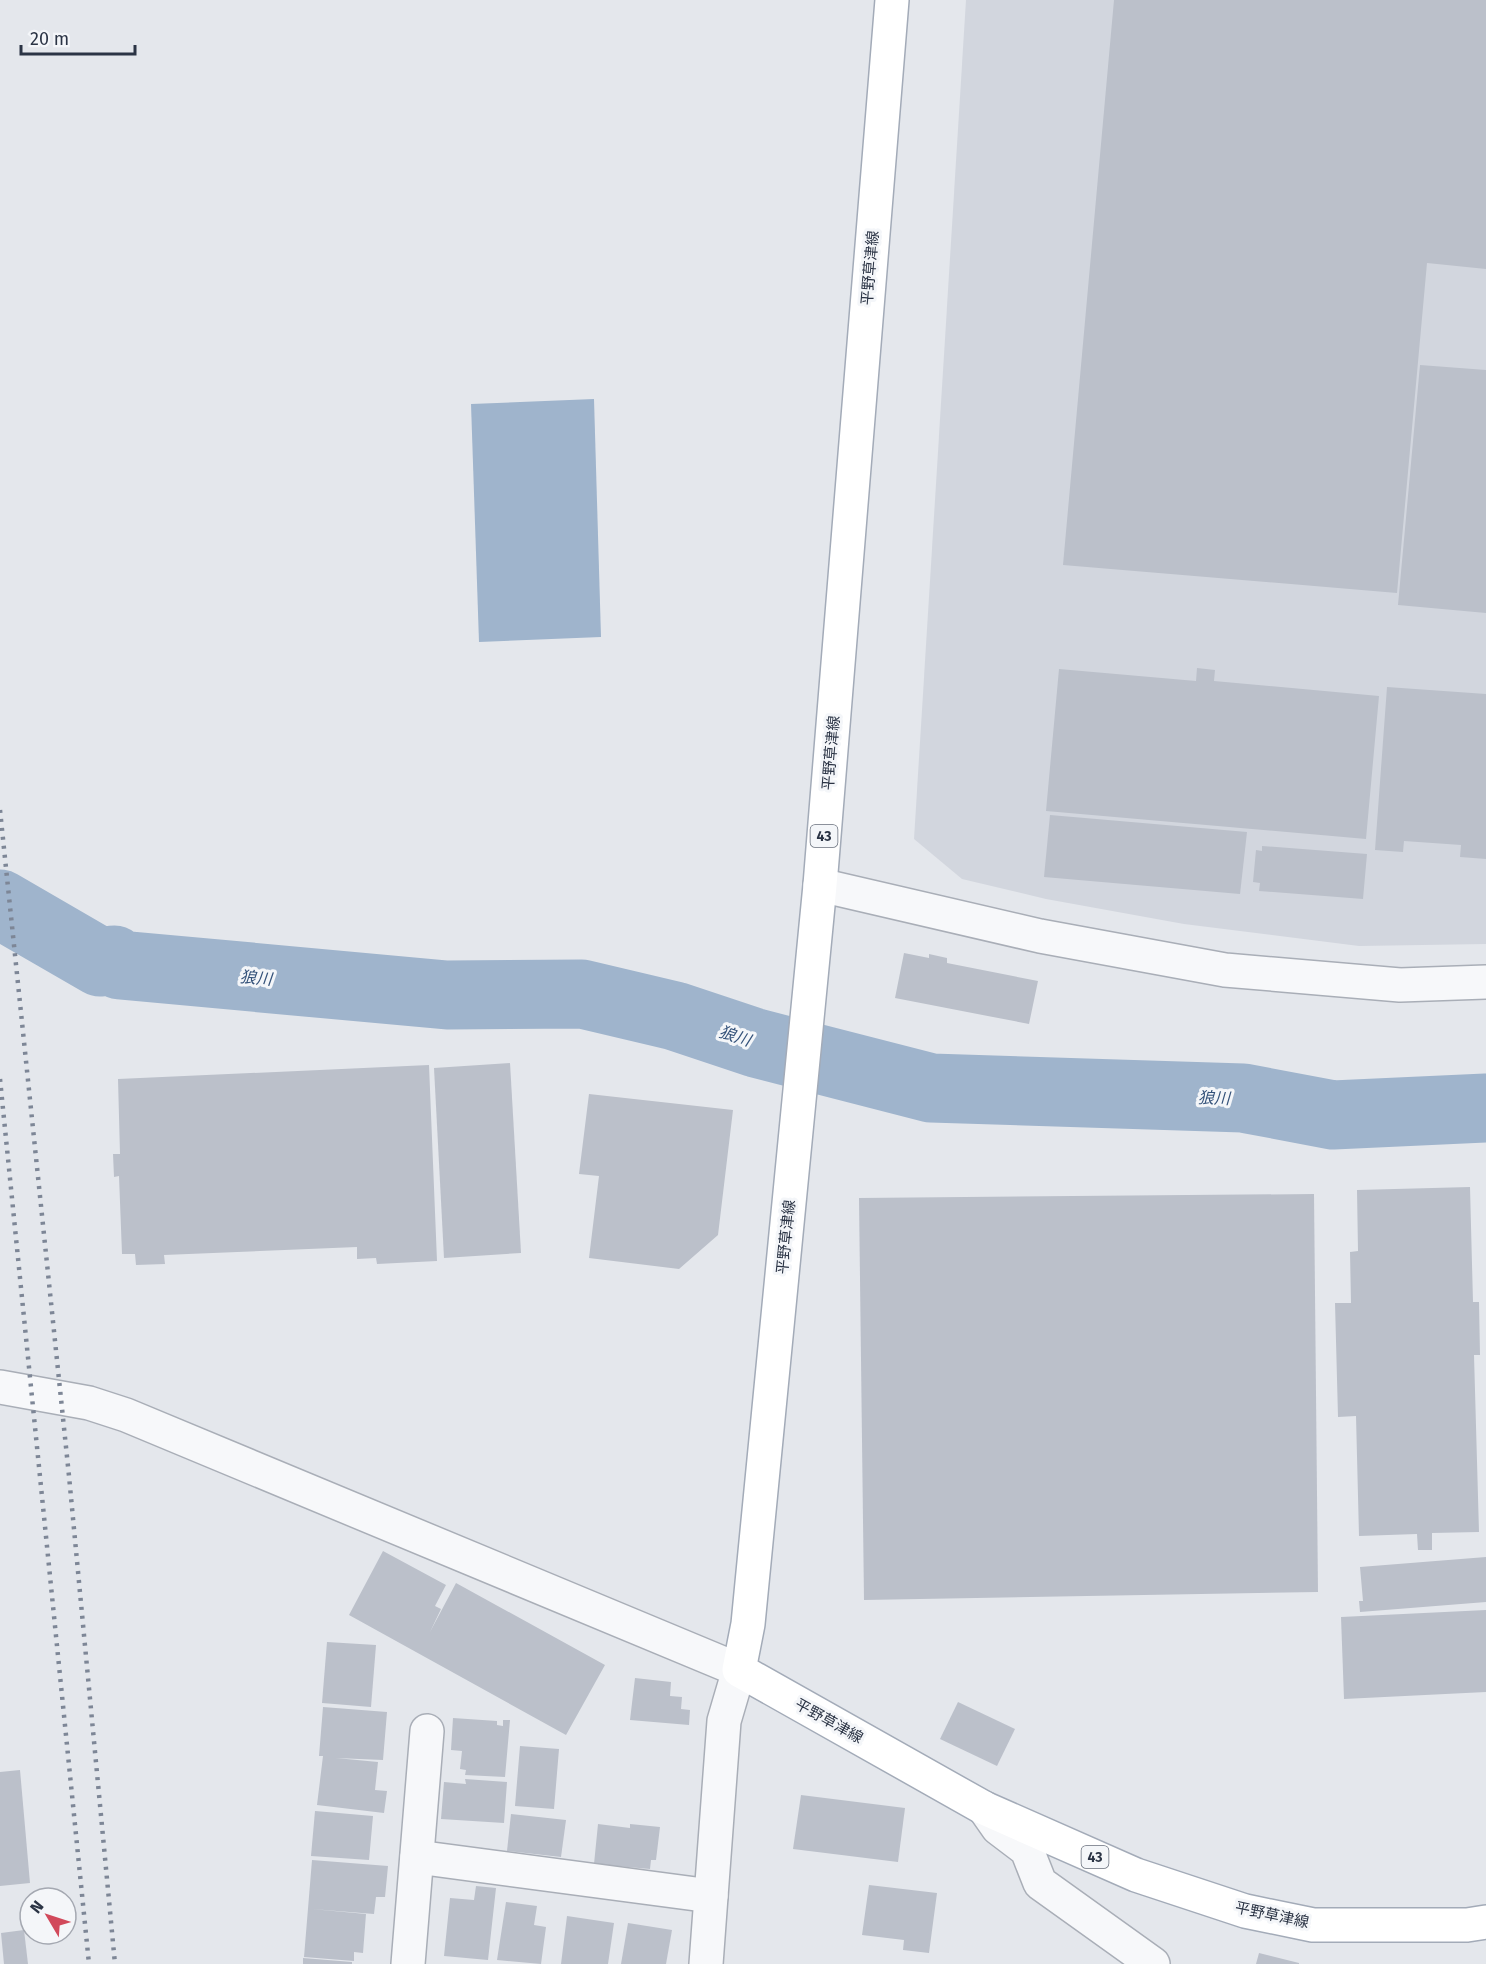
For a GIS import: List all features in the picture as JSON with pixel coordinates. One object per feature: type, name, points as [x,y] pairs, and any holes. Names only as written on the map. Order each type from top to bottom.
[{"type":"main road","name":"平野草津線","points":[[892,0],[820,885],[748,1624],[739,1670],[984,1808],[1136,1875],[1245,1911],[1313,1925],[1467,1925],[1486,1922]]},
{"type":"street","points":[[820,885],[1040,936],[1225,970],[1400,986],[1486,982]]},
{"type":"street","points":[[0,1387],[89,1403],[126,1415],[739,1670],[724,1721],[706,1964]]},
{"type":"street","points":[[408,1964],[427,1731]]},
{"type":"street","points":[[984,1808],[998,1828],[1027,1850],[1040,1883],[1153,1964]]},
{"type":"street","points":[[417,1857],[711,1896]]},
{"type":"shaded area","points":[[966,0],[1486,0],[1486,944],[1359,946],[1184,924],[1046,899],[962,879],[914,839]]},
{"type":"water","points":[[594,399],[601,637],[479,642],[471,404]]},
{"type":"building","points":[[1114,0],[1486,0],[1486,269],[1427,263],[1397,593],[1063,565]]},
{"type":"building","points":[[1420,365],[1486,370],[1486,613],[1398,605]]},
{"type":"building","points":[[1197,668],[1215,670],[1214,681],[1379,696],[1366,839],[1046,811],[1059,669],[1196,681]]},
{"type":"building","points":[[1387,687],[1486,694],[1486,859],[1460,857],[1461,845],[1404,841],[1403,852],[1375,850]]},
{"type":"building","points":[[1050,815],[1247,832],[1240,894],[1044,877]]},
{"type":"building","points":[[1262,846],[1367,854],[1363,899],[1259,891],[1260,883],[1253,882],[1256,850],[1262,851]]},
{"type":"building","points":[[904,953],[929,958],[929,954],[947,958],[947,963],[1038,981],[1029,1024],[895,998]]},
{"type":"building","points":[[510,1063],[521,1253],[444,1258],[434,1068]]},
{"type":"building","points":[[429,1065],[437,1261],[377,1264],[376,1258],[357,1259],[357,1247],[164,1255],[165,1264],[136,1265],[135,1254],[122,1254],[119,1176],[114,1177],[113,1154],[120,1154],[118,1079]]},
{"type":"building","points":[[589,1094],[733,1110],[718,1235],[679,1269],[589,1258],[599,1176],[579,1174]]},
{"type":"building","points":[[1470,1187],[1473,1302],[1479,1302],[1480,1355],[1474,1355],[1479,1532],[1432,1533],[1432,1550],[1418,1550],[1417,1534],[1359,1536],[1356,1416],[1338,1417],[1335,1303],[1351,1303],[1350,1252],[1358,1251],[1357,1190]]},
{"type":"building","points":[[1314,1194],[1318,1592],[864,1600],[859,1198]]},
{"type":"building","points":[[383,1551],[446,1585],[435,1606],[441,1609],[430,1632],[456,1583],[605,1665],[566,1735],[349,1615]]},
{"type":"building","points":[[1486,1557],[1486,1602],[1360,1612],[1359,1601],[1363,1601],[1360,1567]]},
{"type":"building","points":[[1486,1610],[1486,1692],[1344,1699],[1341,1617]]},
{"type":"building","points":[[327,1642],[376,1645],[371,1707],[322,1703]]},
{"type":"building","points":[[635,1678],[671,1682],[670,1696],[682,1697],[681,1709],[690,1710],[689,1725],[630,1720]]},
{"type":"building","points":[[958,1702],[1015,1729],[997,1766],[940,1739]]},
{"type":"building","points":[[323,1707],[387,1712],[383,1760],[336,1758],[378,1762],[375,1790],[387,1791],[384,1813],[317,1805],[323,1756],[319,1756]]},
{"type":"building","points":[[453,1718],[497,1721],[497,1725],[503,1726],[503,1720],[510,1720],[505,1777],[465,1775],[466,1770],[460,1769],[462,1751],[451,1750]]},
{"type":"building","points":[[520,1746],[559,1749],[554,1809],[515,1806]]},
{"type":"building","points":[[20,1770],[30,1883],[0,1886],[0,1772]]},
{"type":"building","points":[[465,1779],[507,1782],[504,1823],[441,1819],[444,1782],[466,1784]]},
{"type":"building","points":[[801,1795],[905,1808],[898,1862],[793,1849]]},
{"type":"building","points":[[315,1811],[373,1816],[369,1860],[311,1856]]},
{"type":"building","points":[[511,1814],[566,1820],[561,1857],[507,1851]]},
{"type":"building","points":[[598,1824],[630,1828],[630,1824],[660,1827],[656,1860],[651,1860],[650,1869],[594,1864]]},
{"type":"building","points":[[312,1860],[388,1866],[385,1897],[376,1897],[374,1914],[312,1909],[366,1914],[363,1953],[354,1952],[354,1961],[304,1957]]},
{"type":"building","points":[[869,1885],[937,1893],[929,1953],[903,1950],[904,1940],[862,1935]]},
{"type":"building","points":[[476,1886],[496,1888],[488,1960],[444,1956],[450,1898],[474,1900]]},
{"type":"building","points":[[506,1902],[537,1906],[534,1925],[546,1927],[541,1964],[497,1960]]},
{"type":"building","points":[[567,1916],[614,1923],[608,1964],[561,1964]]},
{"type":"building","points":[[628,1923],[672,1930],[666,1964],[621,1964]]},
{"type":"building","points":[[18,1931],[18,1946],[26,1946],[28,1964],[4,1964],[1,1933]]},
{"type":"building","points":[[1259,1953],[1299,1963],[1299,1964],[1256,1964]]},
{"type":"building","points":[[303,1958],[352,1962],[352,1964],[303,1964]]},
{"type":"waterway","name":"狼川","points":[[0,904],[100,962],[114,960],[120,965],[447,995],[582,994],[675,1016],[756,1043],[931,1088],[1243,1098],[1333,1115],[1486,1108]]},
{"type":"railway","points":[[0,810],[69,1476],[115,1964]]},
{"type":"railway","points":[[0,1079],[89,1964]]}]
